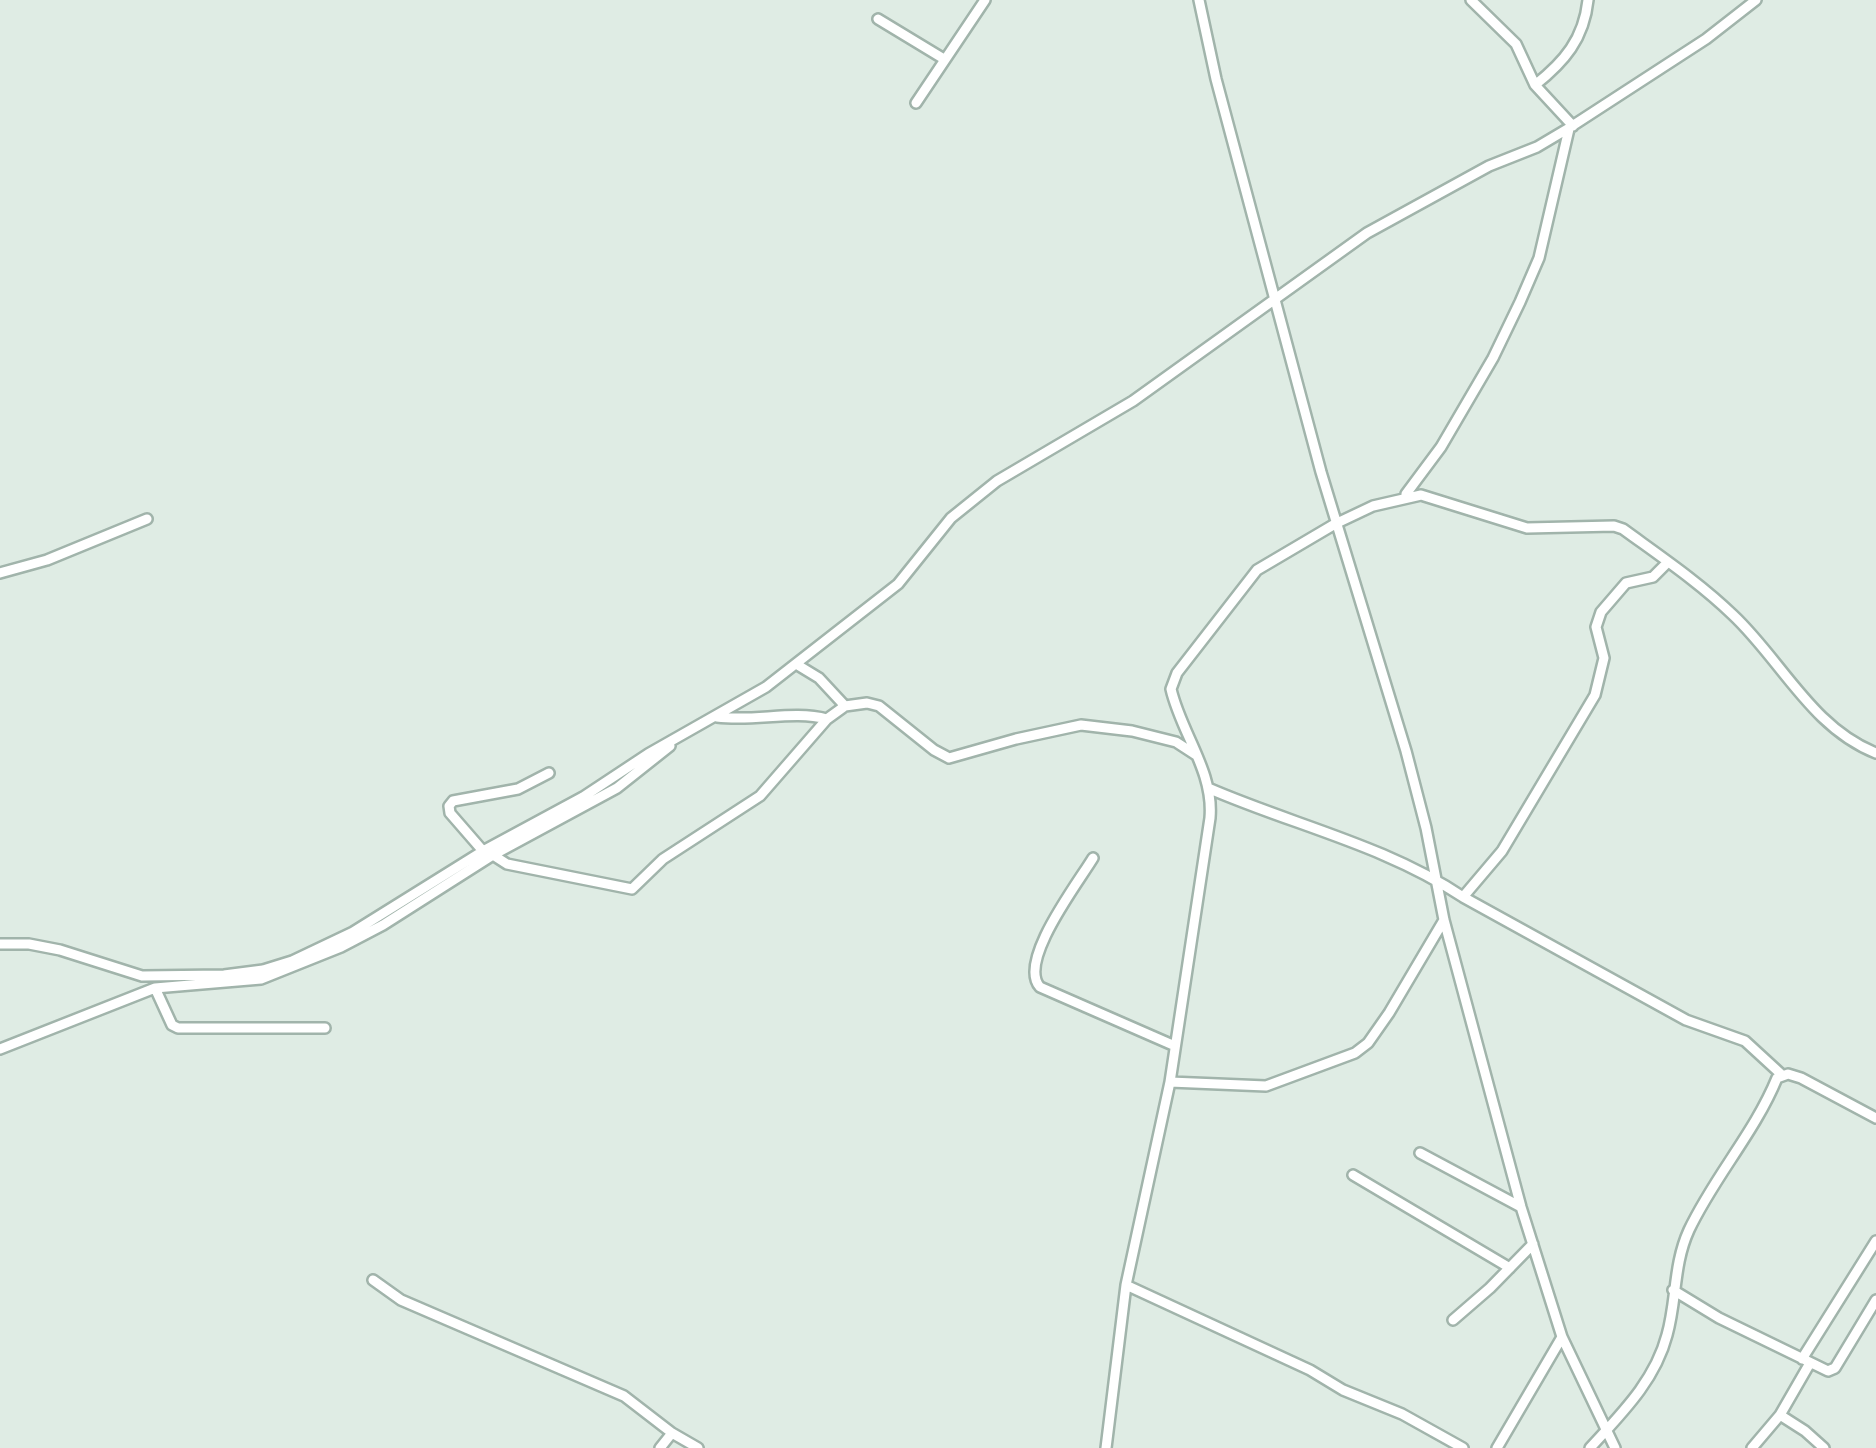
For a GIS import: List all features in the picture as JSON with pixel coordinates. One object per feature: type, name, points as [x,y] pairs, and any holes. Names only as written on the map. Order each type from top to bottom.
[{"type":"street","points":[[916,104],[985,0]]},
{"type":"street","points":[[1199,0],[1216,80],[1335,524],[1406,751],[1444,920],[1521,1207],[1562,1337],[1615,1448]]},
{"type":"street","points":[[1471,0],[1521,51],[1534,86],[1571,127]]},
{"type":"street","points":[[1534,86],[1571,50],[1583,28],[1588,0]]},
{"type":"street","points":[[0,944],[60,950],[150,977],[224,975],[292,961],[353,932],[488,853],[617,788],[688,732],[766,687],[898,584],[951,518],[985,490],[1033,457],[1133,401],[1368,233],[1489,166],[1537,147],[1571,127],[1696,45],[1756,0]]},
{"type":"street","points":[[878,19],[944,59]]},
{"type":"street","points":[[1404,496],[1441,447],[1493,358],[1520,302],[1547,229],[1571,127]]},
{"type":"street","points":[[1106,1448],[1126,1285],[1170,1082],[1210,818],[1208,788],[1199,758],[1172,695],[1177,673],[1257,570],[1335,524],[1404,496],[1421,494],[1527,528],[1614,526],[1623,529],[1738,620],[1793,686],[1836,729],[1876,753]]},
{"type":"street","points":[[0,573],[47,560],[147,519]]},
{"type":"street","points":[[1464,897],[1502,850],[1595,694],[1604,658],[1596,627],[1600,612],[1626,583],[1653,576],[1666,564]]},
{"type":"street","points":[[796,664],[820,678],[845,706]]},
{"type":"street","points":[[549,772],[518,789],[453,801],[450,812],[488,853],[507,864],[631,890],[663,859],[760,796],[827,719],[845,706],[879,706],[949,758],[1016,738],[1082,725],[1176,742],[1199,758]]},
{"type":"street","points":[[716,717],[748,721],[804,714],[827,719]]},
{"type":"street","points":[[1208,788],[1259,810],[1322,828],[1434,878],[1686,1020],[1745,1041],[1782,1075],[1801,1078],[1876,1118]]},
{"type":"street","points":[[0,1049],[155,988],[279,974],[383,926],[488,853]]},
{"type":"street","points":[[1094,858],[1043,938],[1032,969],[1034,980],[1040,987],[1175,1046]]},
{"type":"street","points":[[1170,1082],[1266,1086],[1355,1053],[1368,1043],[1389,1013],[1444,920]]},
{"type":"street","points":[[155,988],[172,1025],[178,1028],[326,1028]]},
{"type":"street","points":[[1590,1448],[1636,1398],[1653,1370],[1667,1338],[1672,1290],[1686,1236],[1782,1075]]},
{"type":"street","points":[[1420,1154],[1521,1207]]},
{"type":"street","points":[[1353,1176],[1510,1268]]},
{"type":"street","points":[[1752,1448],[1780,1415],[1806,1361],[1876,1241]]},
{"type":"street","points":[[1453,1320],[1533,1244]]},
{"type":"street","points":[[372,1280],[402,1300],[624,1396],[672,1434],[698,1448]]},
{"type":"street","points":[[1126,1285],[1310,1370],[1342,1390],[1402,1414],[1463,1448]]},
{"type":"street","points":[[1672,1290],[1719,1318],[1828,1370],[1835,1368],[1876,1300]]},
{"type":"street","points":[[1498,1448],[1562,1337]]},
{"type":"street","points":[[1780,1415],[1824,1448]]},
{"type":"street","points":[[660,1448],[672,1434]]}]
